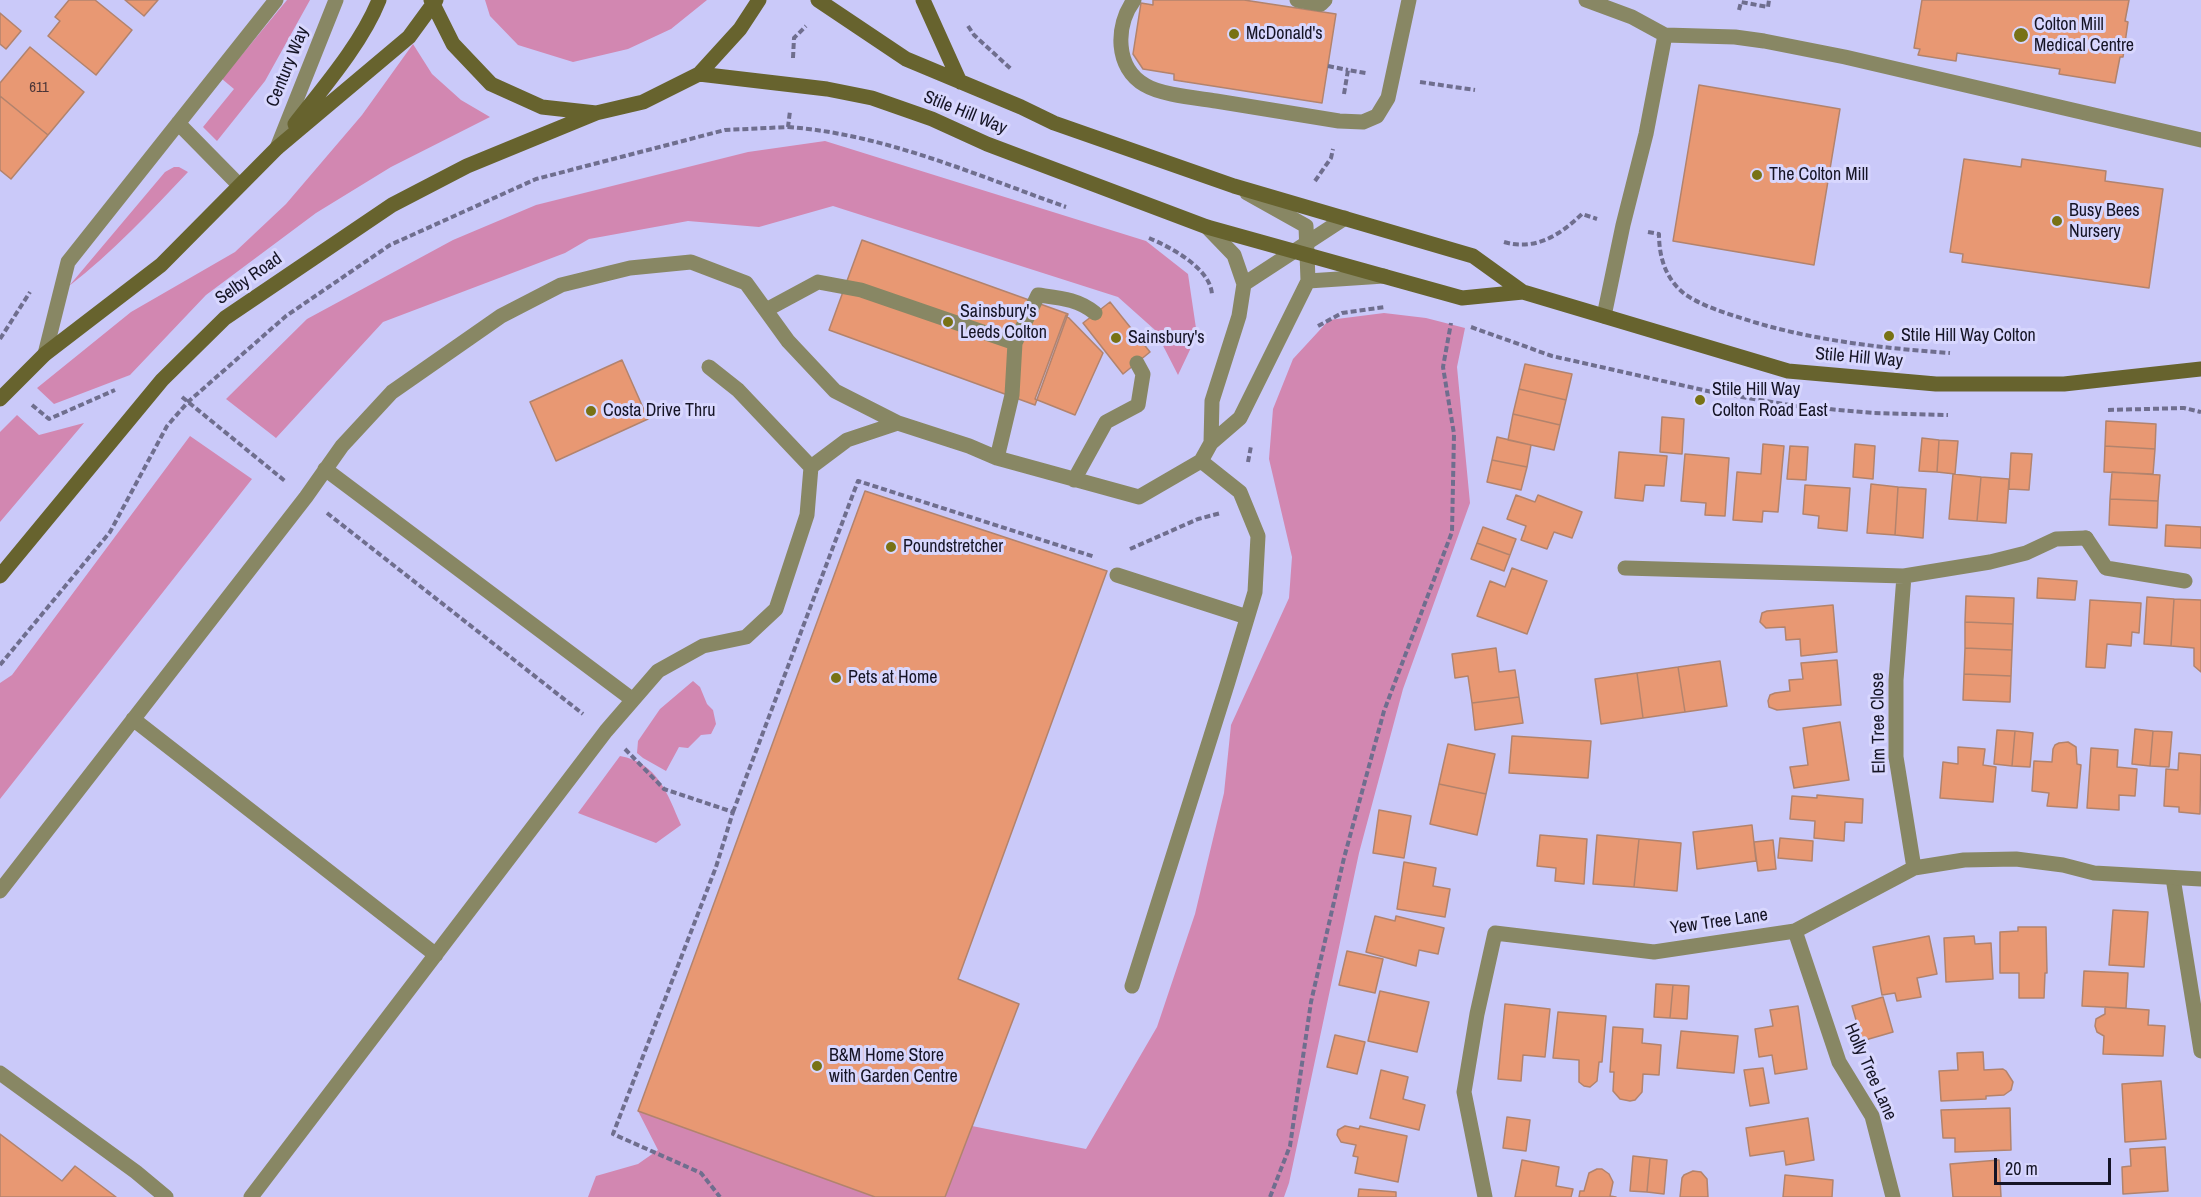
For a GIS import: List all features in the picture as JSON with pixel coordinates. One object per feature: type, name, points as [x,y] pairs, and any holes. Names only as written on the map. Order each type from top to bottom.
[{"type":"street","points":[[45,354],[68,262],[276,0]]},
{"type":"street","name":"Century Way","points":[[277,148],[336,0]]},
{"type":"street","points":[[277,148],[332,76],[373,14],[379,0]]},
{"type":"street","points":[[433,2],[452,42],[491,84],[542,108],[596,113],[643,102],[699,74],[740,29],[759,0]]},
{"type":"street","name":"Stile Hill Way","points":[[923,0],[960,82]]},
{"type":"street","points":[[1134,0],[1124,20],[1120,51],[1128,72],[1146,86],[1183,96],[1339,121],[1363,122],[1377,116],[1389,98],[1409,0]]},
{"type":"street","points":[[1297,0],[1321,4],[1325,0]]},
{"type":"street","points":[[1586,0],[1632,17],[1665,35],[1734,37],[1775,43],[1845,57],[2201,140]]},
{"type":"street","points":[[0,399],[45,354],[160,265],[277,148],[409,37],[433,2]]},
{"type":"street","name":"Stile Hill Way","points":[[822,3],[906,59],[1054,123],[1234,186],[1473,256],[1523,292],[1788,372],[1936,384],[2064,384],[2201,369]]},
{"type":"street","points":[[1604,316],[1623,225],[1646,134],[1665,35]]},
{"type":"street","name":"Stile Hill Way","points":[[699,74],[827,89],[872,98],[932,119],[987,144],[1207,227],[1303,250],[1462,298],[1523,292]]},
{"type":"street","name":"Selby Road","points":[[0,576],[162,380],[225,318],[392,205],[467,166],[596,113]]},
{"type":"street","points":[[178,123],[239,185]]},
{"type":"street","name":"Stile Hill Way","points":[[1201,461],[1211,443],[1240,418],[1308,281],[1303,250],[1306,226],[1234,186]]},
{"type":"street","points":[[1244,284],[1303,250],[1345,218]]},
{"type":"street","name":"Stile Hill Way","points":[[1207,227],[1234,255],[1244,284],[1239,316],[1212,401],[1211,443]]},
{"type":"street","points":[[0,891],[306,497],[342,446],[392,392],[501,316],[561,285],[630,268],[691,262],[746,284],[788,341],[835,391],[898,423],[969,446],[997,458],[1138,497],[1201,461],[1240,492],[1258,536],[1254,592],[1132,986]]},
{"type":"street","name":"Stile Hill Way","points":[[1308,281],[1385,275]]},
{"type":"street","points":[[766,310],[818,282],[861,290],[1015,343]]},
{"type":"street","points":[[997,458],[1012,396],[1015,343],[1038,295],[1071,299],[1084,304],[1095,313]]},
{"type":"street","points":[[1074,480],[1106,422],[1138,405],[1143,374],[1137,363]]},
{"type":"street","points":[[251,1197],[606,732],[658,671],[703,646],[746,637],[776,609],[807,515],[811,467],[738,390],[709,367]]},
{"type":"street","points":[[811,467],[847,440],[898,423]]},
{"type":"street","points":[[326,469],[633,700]]},
{"type":"street","points":[[1625,568],[1904,576],[1990,562],[2026,553],[2056,539],[2086,538],[2106,568],[2185,581]]},
{"type":"street","points":[[1117,575],[1247,617]]},
{"type":"street","name":"Elm Tree Close","points":[[1904,576],[1896,680],[1896,757],[1914,868]]},
{"type":"street","points":[[133,719],[436,954]]},
{"type":"street","name":"Yew Tree Lane","points":[[1485,1197],[1464,1092],[1477,1014],[1495,933],[1654,952],[1795,931],[1914,868],[1964,860],[2016,859],[2063,865],[2094,873],[2201,879]]},
{"type":"street","points":[[2173,878],[2201,1051]]},
{"type":"street","name":"Holly Tree Lane","points":[[1795,931],[1839,1062],[1872,1116],[1893,1197]]},
{"type":"street","points":[[0,1072],[136,1172],[166,1197]]},
{"type":"path","points":[[1741,2],[1768,7],[1769,0]]},
{"type":"path","points":[[788,127],[794,38],[822,3]]},
{"type":"path","points":[[962,17],[974,35],[1006,67],[1015,72]]},
{"type":"path","points":[[1328,66],[1348,70]]},
{"type":"path","points":[[0,665],[110,532],[167,426],[188,402],[286,316],[390,245],[536,179],[725,130],[788,127],[825,130],[889,145],[1068,208]]},
{"type":"path","points":[[1305,179],[1326,186]]},
{"type":"path","points":[[1503,242],[1528,246],[1544,241],[1562,232],[1582,214],[1659,234],[1659,254],[1669,276],[1684,294],[1704,305],[1775,329],[1910,350],[1958,354]]},
{"type":"path","points":[[1142,235],[1186,257],[1211,288],[1212,297]]},
{"type":"path","points":[[1315,328],[1342,313],[1385,307]]},
{"type":"path","points":[[1270,1197],[1290,1146],[1311,1002],[1344,858],[1383,711],[1452,532],[1454,434],[1443,367],[1452,318]]},
{"type":"path","points":[[12,387],[49,419],[117,389],[162,380],[306,497],[606,732],[664,789],[733,812]]},
{"type":"path","points":[[720,1197],[701,1173],[613,1134],[716,867],[733,812],[858,481],[1104,560]]},
{"type":"path","points":[[1125,551],[1198,519],[1246,506]]},
{"type":"shaded area","points":[[287,0],[310,0],[265,81],[217,141],[203,127],[234,89],[222,79]]},
{"type":"shaded area","points":[[485,0],[707,0],[671,29],[628,49],[573,62],[518,45],[490,16]]},
{"type":"shaded area","points":[[413,44],[432,74],[461,100],[490,117],[391,167],[316,213],[206,295],[130,375],[54,404],[37,388],[131,312],[235,252],[286,204],[362,115]]},
{"type":"shaded area","points":[[825,141],[1146,241],[1188,274],[1197,335],[1178,375],[1155,330],[1118,297],[833,206],[759,227],[688,221],[589,239],[565,253],[383,322],[276,438],[226,399],[307,319],[453,240],[536,205],[748,152]]},
{"type":"shaded area","points":[[174,167],[188,172],[116,246],[69,286],[165,172]]},
{"type":"shaded area","points":[[1384,313],[1426,318],[1465,328],[1457,367],[1470,503],[1403,689],[1359,853],[1289,1183],[1284,1197],[945,1197],[972,1126],[1086,1149],[1157,1027],[1195,914],[1224,793],[1231,725],[1289,598],[1292,557],[1269,459],[1273,409],[1293,359],[1329,320]]},
{"type":"shaded area","points":[[17,415],[39,435],[84,423],[0,522],[0,432]]},
{"type":"shaded area","points":[[190,436],[252,479],[0,799],[0,683],[12,675]]},
{"type":"shaded area","points":[[693,681],[700,687],[707,704],[713,710],[716,724],[711,734],[701,735],[688,748],[679,747],[666,771],[637,753],[638,741],[660,709]]},
{"type":"shaded area","points":[[620,756],[644,765],[660,781],[681,825],[656,843],[578,813]]},
{"type":"shaded area","points":[[638,1111],[875,1197],[588,1197],[596,1176],[638,1164],[658,1150]]},
{"type":"building","points":[[69,0],[95,0],[132,30],[96,75],[48,36],[60,21],[55,17]]},
{"type":"building","points":[[125,0],[158,0],[144,16]]},
{"type":"building","name":"McDonald's","points":[[1153,0],[1244,0],[1336,14],[1322,103],[1174,80],[1174,74],[1143,69],[1133,54],[1141,3],[1153,5]]},
{"type":"building","name":"Colton Mill Medical Centre","points":[[1922,0],[2129,0],[2123,57],[2120,57],[2115,83],[2059,74],[2060,69],[1957,53],[1956,61],[1918,55],[1920,49],[1914,48]]},
{"type":"building","points":[[0,13],[21,31],[6,49],[0,44]]},
{"type":"building","points":[[30,47],[84,92],[48,135],[0,96],[0,83]]},
{"type":"building","name":"The Colton Mill","points":[[1699,85],[1840,109],[1814,265],[1673,241]]},
{"type":"building","points":[[0,96],[48,135],[11,179],[0,170]]},
{"type":"building","name":"Busy Bees Nursery","points":[[1964,159],[2021,167],[2022,159],[2106,171],[2105,181],[2163,189],[2149,288],[1962,262],[1963,254],[1950,252]]},
{"type":"building","name":"Sainsbury's Leeds Colton","points":[[862,240],[1068,314],[1035,405],[829,330]]},
{"type":"building","name":"Sainsbury's","points":[[1110,302],[1150,352],[1123,374],[1083,323]]},
{"type":"building","name":"Sainsbury's","points":[[1066,315],[1103,353],[1075,415],[1035,399]]},
{"type":"building","points":[[622,360],[648,419],[556,461],[530,402]]},
{"type":"building","points":[[1525,364],[1572,374],[1566,400],[1519,389]]},
{"type":"building","points":[[1519,389],[1566,400],[1560,425],[1513,414]]},
{"type":"building","points":[[1513,414],[1560,425],[1554,450],[1508,440]]},
{"type":"building","points":[[1662,417],[1684,419],[1682,454],[1660,452]]},
{"type":"building","points":[[2106,421],[2156,424],[2155,449],[2105,446]]},
{"type":"building","points":[[1497,437],[1531,445],[1527,467],[1492,460]]},
{"type":"building","points":[[1922,438],[1939,440],[1937,472],[1919,471]]},
{"type":"building","points":[[1939,440],[1958,441],[1955,474],[1937,472]]},
{"type":"building","points":[[1763,444],[1784,446],[1778,512],[1763,511],[1762,522],[1733,520],[1737,472],[1761,474]]},
{"type":"building","points":[[1855,444],[1875,446],[1873,479],[1853,477]]},
{"type":"building","points":[[1790,446],[1808,447],[1806,480],[1787,479]]},
{"type":"building","points":[[2105,446],[2155,449],[2153,474],[2104,472]]},
{"type":"building","points":[[1619,452],[1667,456],[1664,486],[1645,485],[1643,501],[1615,498]]},
{"type":"building","points":[[2011,453],[2032,454],[2029,490],[2009,489]]},
{"type":"building","points":[[1685,454],[1729,458],[1725,516],[1705,515],[1706,503],[1681,501]]},
{"type":"building","points":[[1492,460],[1527,467],[1521,490],[1487,482]]},
{"type":"building","points":[[2112,472],[2160,475],[2158,501],[2110,499]]},
{"type":"building","points":[[1953,474],[1981,477],[1977,521],[1949,519]]},
{"type":"building","points":[[1981,477],[2009,479],[2006,523],[1977,521]]},
{"type":"building","points":[[1871,484],[1898,487],[1895,535],[1867,533]]},
{"type":"building","points":[[1805,485],[1850,488],[1847,531],[1818,528],[1819,516],[1803,514]]},
{"type":"building","points":[[1898,487],[1926,489],[1923,538],[1895,535]]},
{"type":"building","points":[[865,491],[1107,571],[958,979],[1019,1004],[945,1197],[875,1197],[638,1111]]},
{"type":"building","points":[[1516,495],[1535,502],[1538,495],[1582,512],[1572,538],[1554,532],[1547,549],[1521,540],[1526,526],[1507,519]]},
{"type":"building","points":[[2110,499],[2158,501],[2157,528],[2109,525]]},
{"type":"building","points":[[2166,525],[2201,527],[2201,548],[2165,546]]},
{"type":"building","points":[[1483,527],[1516,539],[1510,555],[1477,543]]},
{"type":"building","points":[[1477,543],[1510,555],[1504,571],[1471,559]]},
{"type":"building","points":[[1512,568],[1547,581],[1527,634],[1477,616],[1490,581],[1505,587]]},
{"type":"building","points":[[2038,578],[2077,581],[2075,600],[2037,598]]},
{"type":"building","points":[[1966,596],[2014,598],[2013,624],[1965,622]]},
{"type":"building","points":[[2147,597],[2174,599],[2171,646],[2144,644]]},
{"type":"building","points":[[2174,599],[2201,600],[2201,672],[2194,666],[2194,648],[2171,646]]},
{"type":"building","points":[[2090,600],[2141,603],[2139,633],[2132,632],[2131,646],[2107,644],[2105,668],[2086,667]]},
{"type":"building","points":[[1833,605],[1837,652],[1801,656],[1800,639],[1786,640],[1785,627],[1766,628],[1760,622],[1762,613],[1767,611]]},
{"type":"building","points":[[1965,622],[2013,624],[2012,650],[1965,648]]},
{"type":"building","points":[[1496,648],[1499,672],[1515,670],[1519,697],[1472,703],[1468,676],[1455,678],[1452,654]]},
{"type":"building","points":[[1965,648],[2012,650],[2011,676],[1964,674]]},
{"type":"building","points":[[1837,660],[1841,705],[1777,710],[1769,707],[1770,695],[1790,691],[1789,680],[1803,679],[1801,663]]},
{"type":"building","points":[[1720,661],[1727,706],[1685,712],[1678,667]]},
{"type":"building","points":[[1678,667],[1685,712],[1643,718],[1637,673]]},
{"type":"building","points":[[1637,673],[1643,718],[1601,724],[1595,679]]},
{"type":"building","points":[[1964,674],[2011,676],[2010,702],[1963,700]]},
{"type":"building","points":[[1519,697],[1523,723],[1475,730],[1472,703]]},
{"type":"building","points":[[1840,722],[1849,780],[1794,788],[1790,767],[1808,765],[1803,728]]},
{"type":"building","points":[[2135,729],[2153,731],[2150,766],[2132,764]]},
{"type":"building","points":[[1997,730],[2015,731],[2012,766],[1994,764]]},
{"type":"building","points":[[2015,731],[2033,733],[2030,767],[2012,766]]},
{"type":"building","points":[[2153,731],[2172,732],[2169,767],[2150,766]]},
{"type":"building","points":[[1512,736],[1591,741],[1588,778],[1509,773]]},
{"type":"building","points":[[2068,742],[2076,747],[2077,764],[2081,765],[2077,808],[2047,806],[2049,793],[2032,791],[2034,761],[2052,762],[2055,745]]},
{"type":"building","points":[[1448,744],[1495,754],[1486,794],[1439,784]]},
{"type":"building","points":[[1958,747],[1985,749],[1983,765],[1996,767],[1993,802],[1940,798],[1943,762],[1958,764]]},
{"type":"building","points":[[2091,748],[2118,750],[2117,767],[2137,769],[2135,796],[2119,795],[2119,810],[2087,808]]},
{"type":"building","points":[[2179,753],[2201,755],[2200,814],[2179,812],[2179,807],[2164,806],[2166,769],[2178,770]]},
{"type":"building","points":[[1439,784],[1486,794],[1477,835],[1430,824]]},
{"type":"building","points":[[1817,795],[1863,799],[1862,823],[1845,822],[1844,841],[1814,838],[1815,821],[1790,819],[1792,796],[1817,798]]},
{"type":"building","points":[[1379,810],[1411,816],[1404,858],[1373,853]]},
{"type":"building","points":[[1752,825],[1756,861],[1697,869],[1693,832]]},
{"type":"building","points":[[1540,835],[1587,839],[1584,884],[1555,881],[1556,868],[1537,866]]},
{"type":"building","points":[[1597,835],[1639,839],[1634,887],[1593,884]]},
{"type":"building","points":[[1780,838],[1813,841],[1812,861],[1778,858]]},
{"type":"building","points":[[1639,839],[1681,843],[1677,891],[1634,887]]},
{"type":"building","points":[[1773,840],[1776,869],[1758,871],[1754,842]]},
{"type":"building","points":[[1404,862],[1436,868],[1433,886],[1450,889],[1445,917],[1397,909]]},
{"type":"building","points":[[2113,910],[2148,912],[2144,967],[2109,965]]},
{"type":"building","points":[[1375,916],[1395,921],[1396,916],[1444,928],[1438,954],[1419,950],[1416,966],[1366,952]]},
{"type":"building","points":[[2018,927],[2046,927],[2047,973],[2045,973],[2044,998],[2019,998],[2019,973],[2000,973],[2000,932],[2018,931]]},
{"type":"building","points":[[1929,936],[1937,974],[1917,978],[1921,997],[1897,1001],[1895,993],[1882,995],[1873,947]]},
{"type":"building","points":[[1974,936],[1975,944],[1991,943],[1993,979],[1946,982],[1944,938]]},
{"type":"building","points":[[1347,951],[1383,959],[1375,993],[1339,985]]},
{"type":"building","points":[[2084,971],[2128,973],[2126,1008],[2082,1006]]},
{"type":"building","points":[[1656,984],[1673,985],[1670,1018],[1654,1017]]},
{"type":"building","points":[[1673,985],[1689,986],[1687,1019],[1670,1018]]},
{"type":"building","points":[[1380,991],[1429,1002],[1417,1052],[1368,1041]]},
{"type":"building","points":[[1883,997],[1893,1032],[1862,1041],[1852,1006]]},
{"type":"building","points":[[1505,1004],[1550,1009],[1545,1057],[1523,1055],[1521,1081],[1498,1079]]},
{"type":"building","points":[[1798,1006],[1807,1069],[1775,1074],[1772,1055],[1759,1057],[1755,1029],[1773,1026],[1770,1010]]},
{"type":"building","points":[[2105,1007],[2149,1010],[2148,1025],[2165,1026],[2163,1056],[2103,1054],[2104,1036],[2097,1032],[2095,1026],[2096,1019],[2105,1014]]},
{"type":"building","points":[[1558,1012],[1606,1016],[1602,1062],[1599,1062],[1597,1081],[1590,1087],[1579,1082],[1579,1060],[1553,1058]]},
{"type":"building","points":[[1613,1027],[1643,1029],[1642,1043],[1661,1045],[1659,1075],[1643,1074],[1642,1092],[1635,1100],[1620,1099],[1613,1091],[1614,1072],[1610,1072]]},
{"type":"building","points":[[1681,1031],[1738,1036],[1734,1073],[1677,1068]]},
{"type":"building","points":[[1335,1035],[1365,1042],[1357,1074],[1327,1067]]},
{"type":"building","points":[[1983,1052],[1984,1070],[2003,1069],[2006,1071],[2013,1082],[2011,1090],[2004,1095],[1986,1096],[1986,1099],[1941,1101],[1939,1071],[1958,1070],[1957,1053]]},
{"type":"building","points":[[1763,1068],[1769,1103],[1750,1106],[1744,1070]]},
{"type":"building","points":[[1381,1070],[1408,1077],[1403,1099],[1425,1105],[1419,1130],[1370,1118]]},
{"type":"building","points":[[2161,1081],[2166,1139],[2125,1142],[2122,1084]]},
{"type":"building","points":[[2010,1108],[2011,1150],[1955,1152],[1955,1138],[1943,1138],[1941,1110]]},
{"type":"building","points":[[1507,1117],[1530,1120],[1526,1151],[1503,1148]]},
{"type":"building","points":[[1808,1118],[1814,1160],[1786,1165],[1784,1151],[1750,1156],[1746,1128]]},
{"type":"building","points":[[1345,1126],[1359,1129],[1360,1126],[1407,1136],[1398,1182],[1355,1173],[1358,1157],[1353,1156],[1356,1145],[1341,1142],[1337,1135],[1338,1130]]},
{"type":"building","points":[[0,1134],[62,1181],[75,1166],[116,1197],[0,1197]]},
{"type":"building","points":[[2165,1147],[2168,1191],[2123,1194],[2122,1167],[2131,1166],[2130,1149]]},
{"type":"building","points":[[1633,1156],[1650,1158],[1647,1192],[1630,1191]]},
{"type":"building","points":[[1650,1158],[1667,1160],[1664,1194],[1647,1192]]},
{"type":"building","points":[[1522,1160],[1559,1167],[1556,1186],[1573,1189],[1571,1197],[1515,1197]]},
{"type":"building","points":[[1999,1160],[2001,1197],[1953,1197],[1950,1164]]},
{"type":"building","points":[[1602,1169],[1609,1174],[1613,1182],[1610,1196],[1616,1197],[1579,1197],[1580,1191],[1584,1191],[1589,1173]]},
{"type":"building","points":[[1693,1171],[1701,1172],[1707,1179],[1708,1197],[1680,1197],[1682,1178]]},
{"type":"building","points":[[1785,1175],[1833,1180],[1832,1197],[1783,1197]]},
{"type":"building","points":[[1359,1189],[1396,1192],[1396,1197],[1358,1197]]},
{"type":"place","name":"McDonald's","points":[[1234,34]]},
{"type":"place","name":"Colton Mill Medical Centre","points":[[2021,35]]},
{"type":"place","name":"The Colton Mill","points":[[1757,175]]},
{"type":"place","name":"Busy Bees Nursery","points":[[2057,221]]},
{"type":"place","name":"Sainsbury's Leeds Colton","points":[[948,322]]},
{"type":"place","name":"Stile Hill Way Colton","points":[[1889,336]]},
{"type":"place","name":"Sainsbury's","points":[[1116,338]]},
{"type":"place","name":"Stile Hill Way Colton Road East","points":[[1700,400]]},
{"type":"place","name":"Costa Drive Thru","points":[[591,411]]},
{"type":"place","name":"Poundstretcher","points":[[891,547]]},
{"type":"place","name":"Pets at Home","points":[[836,678]]},
{"type":"place","name":"B&M Home Store with Garden Centre","points":[[817,1066]]}]
